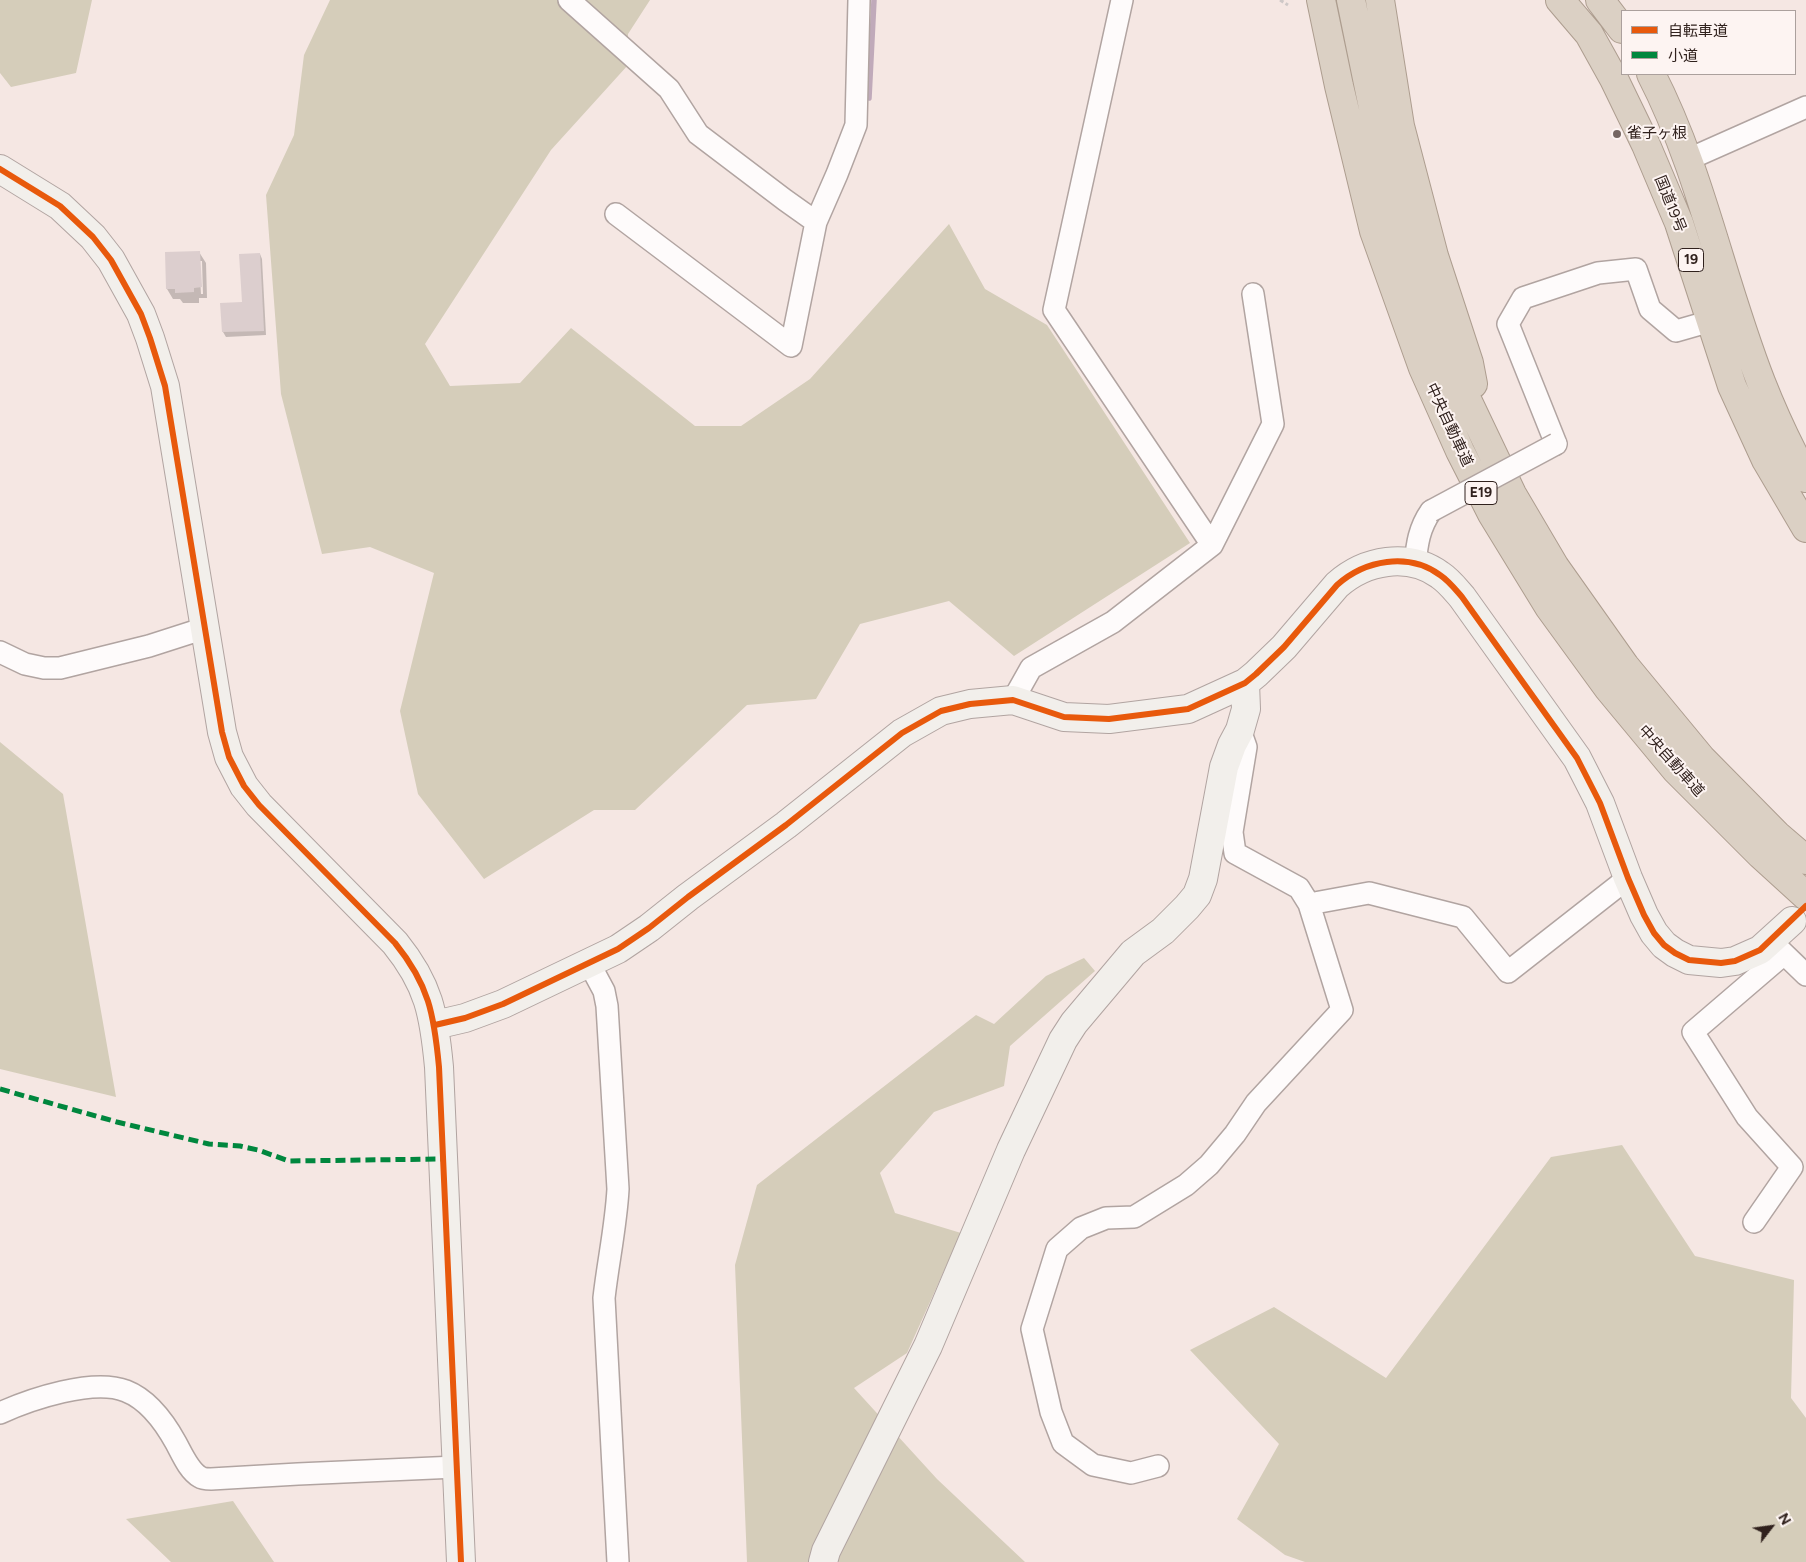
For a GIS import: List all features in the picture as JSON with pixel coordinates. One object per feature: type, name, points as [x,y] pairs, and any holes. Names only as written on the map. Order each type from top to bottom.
[{"type":"highway","name":"中央自動車道","points":[[1321,0],[1338,86],[1374,231],[1423,368],[1460,451],[1492,514],[1549,607],[1608,688],[1676,770],[1761,855],[1806,896]]},
{"type":"highway","name":"中央自動車道","points":[[1351,0],[1388,181],[1419,289],[1450,364],[1512,494],[1555,567],[1625,666],[1701,758],[1777,835],[1806,860]]},
{"type":"highway","points":[[1380,0],[1400,126],[1434,256],[1469,363],[1484,438]]},
{"type":"highway","name":"国道19号","points":[[1560,0],[1589,34],[1614,79],[1646,145],[1679,223],[1732,386],[1766,460],[1806,528]]},
{"type":"highway","points":[[1600,0],[1621,28]]},
{"type":"highway","name":"国道19号","points":[[1652,75],[1668,107],[1689,159],[1760,380],[1786,440],[1806,478]]},
{"type":"highway","points":[[1549,607],[1566,660],[1604,712],[1648,762],[1799,919]]},
{"type":"street","points":[[569,0],[669,89],[698,134],[816,222]]},
{"type":"street","points":[[616,214],[790,346],[816,222],[856,125],[859,0]]},
{"type":"street","points":[[1122,0],[1054,310],[1212,544]]},
{"type":"street","points":[[1689,159],[1806,107]]},
{"type":"street","points":[[0,169],[60,206],[93,237],[111,260],[141,314],[165,386],[222,732],[229,756],[244,786],[259,805],[370,917],[408,959],[429,1000],[435,1025],[439,1067],[460,1562]]},
{"type":"street","points":[[1414,564],[1419,534],[1423,523],[1431,511],[1556,444],[1508,324],[1523,298],[1598,273],[1636,269],[1650,309],[1676,330],[1711,321]]},
{"type":"street","points":[[1013,700],[1031,668],[1113,622],[1212,544],[1273,424],[1253,294]]},
{"type":"street","points":[[435,1025],[465,1018],[503,1004],[618,949],[649,928],[786,825],[902,733],[941,711],[970,704],[1013,700],[1064,716],[1109,719],[1188,709],[1245,683],[1284,647],[1337,585],[1347,576],[1357,570],[1383,562],[1414,564],[1439,574],[1462,597],[1562,734],[1577,758],[1600,803],[1628,878],[1654,934],[1664,945],[1689,960],[1721,963],[1735,961],[1760,950],[1778,948]]},
{"type":"street","points":[[0,652],[25,664],[44,668],[60,668],[140,649],[205,628]]},
{"type":"street","points":[[823,1562],[826,1552],[928,1346],[1011,1150],[1063,1040],[1133,953],[1163,931],[1197,895],[1203,879],[1224,767],[1232,744],[1240,730],[1246,709],[1245,683]]},
{"type":"street","points":[[1158,1466],[1131,1472],[1093,1465],[1062,1442],[1051,1412],[1032,1329],[1057,1249],[1081,1228],[1106,1218],[1134,1217],[1186,1185],[1209,1165],[1235,1134],[1256,1103],[1342,1010],[1309,904],[1299,888],[1235,853],[1232,832],[1246,747],[1240,730]]},
{"type":"street","points":[[1309,904],[1370,893],[1463,917],[1508,972],[1628,878]]},
{"type":"street","points":[[1754,1222],[1792,1167],[1747,1117],[1693,1032],[1778,948],[1799,919]]},
{"type":"street","points":[[1778,948],[1806,975]]},
{"type":"street","points":[[589,963],[604,991],[607,1006],[618,1189],[604,1298],[618,1562]]},
{"type":"street","points":[[0,1413],[38,1398],[76,1390],[104,1388],[126,1391],[148,1406],[159,1418],[192,1470],[200,1478],[211,1480],[456,1467]]},
{"type":"path","points":[[1280,0],[1288,6]]},
{"type":"shaded area","points":[[0,0],[92,0],[76,73],[11,87],[0,73]]},
{"type":"shaded area","points":[[330,0],[650,0],[628,34],[628,65],[551,150],[425,344],[450,386],[520,383],[571,328],[695,426],[741,426],[810,379],[949,224],[985,289],[1047,325],[1190,543],[1014,656],[949,601],[860,624],[816,699],[747,705],[635,810],[594,810],[484,879],[418,794],[400,711],[434,573],[370,547],[322,554],[281,394],[266,195],[294,135],[304,55]]},
{"type":"shaded area","points":[[0,742],[63,794],[116,1097],[0,1069]]},
{"type":"shaded area","points":[[1084,958],[1095,971],[1010,1046],[1004,1086],[934,1112],[880,1173],[895,1213],[961,1233],[907,1353],[854,1388],[937,1479],[1025,1562],[747,1562],[735,1265],[757,1185],[976,1015],[994,1024],[1046,976]]},
{"type":"shaded area","points":[[1622,1145],[1695,1256],[1794,1280],[1791,1398],[1806,1418],[1806,1562],[1305,1562],[1285,1555],[1237,1519],[1279,1444],[1190,1350],[1274,1307],[1386,1378],[1551,1157]]},
{"type":"shaded area","points":[[233,1501],[274,1562],[171,1562],[126,1519]]},
{"type":"building","points":[[200,251],[202,287],[194,288],[194,292],[175,293],[175,289],[166,289],[165,252]]},
{"type":"building","points":[[260,253],[264,331],[222,332],[220,303],[242,302],[239,254]]},
{"type":"waterway","points":[[869,98],[874,0]]},
{"type":"marked path","points":[[0,1089],[117,1122],[209,1144],[240,1146],[258,1150],[289,1161],[442,1159]]},
{"type":"cycle path","points":[[0,169],[60,206],[93,237],[111,260],[141,314],[165,386],[222,732],[229,757],[244,786],[259,805],[395,943],[416,973],[428,1001],[435,1031],[439,1067],[461,1562]]},
{"type":"cycle path","points":[[435,1025],[465,1018],[503,1004],[618,949],[649,928],[786,825],[902,733],[941,711],[970,704],[1013,700],[1064,717],[1109,719],[1188,709],[1245,683],[1284,647],[1337,585],[1348,576],[1360,570],[1387,562],[1401,561],[1428,568],[1452,585],[1462,597],[1577,758],[1600,803],[1644,915],[1654,933],[1664,945],[1689,960],[1721,963],[1735,961],[1760,950],[1806,906]]},
{"type":"place","name":"雀子ヶ根","points":[[1617,134]]}]
